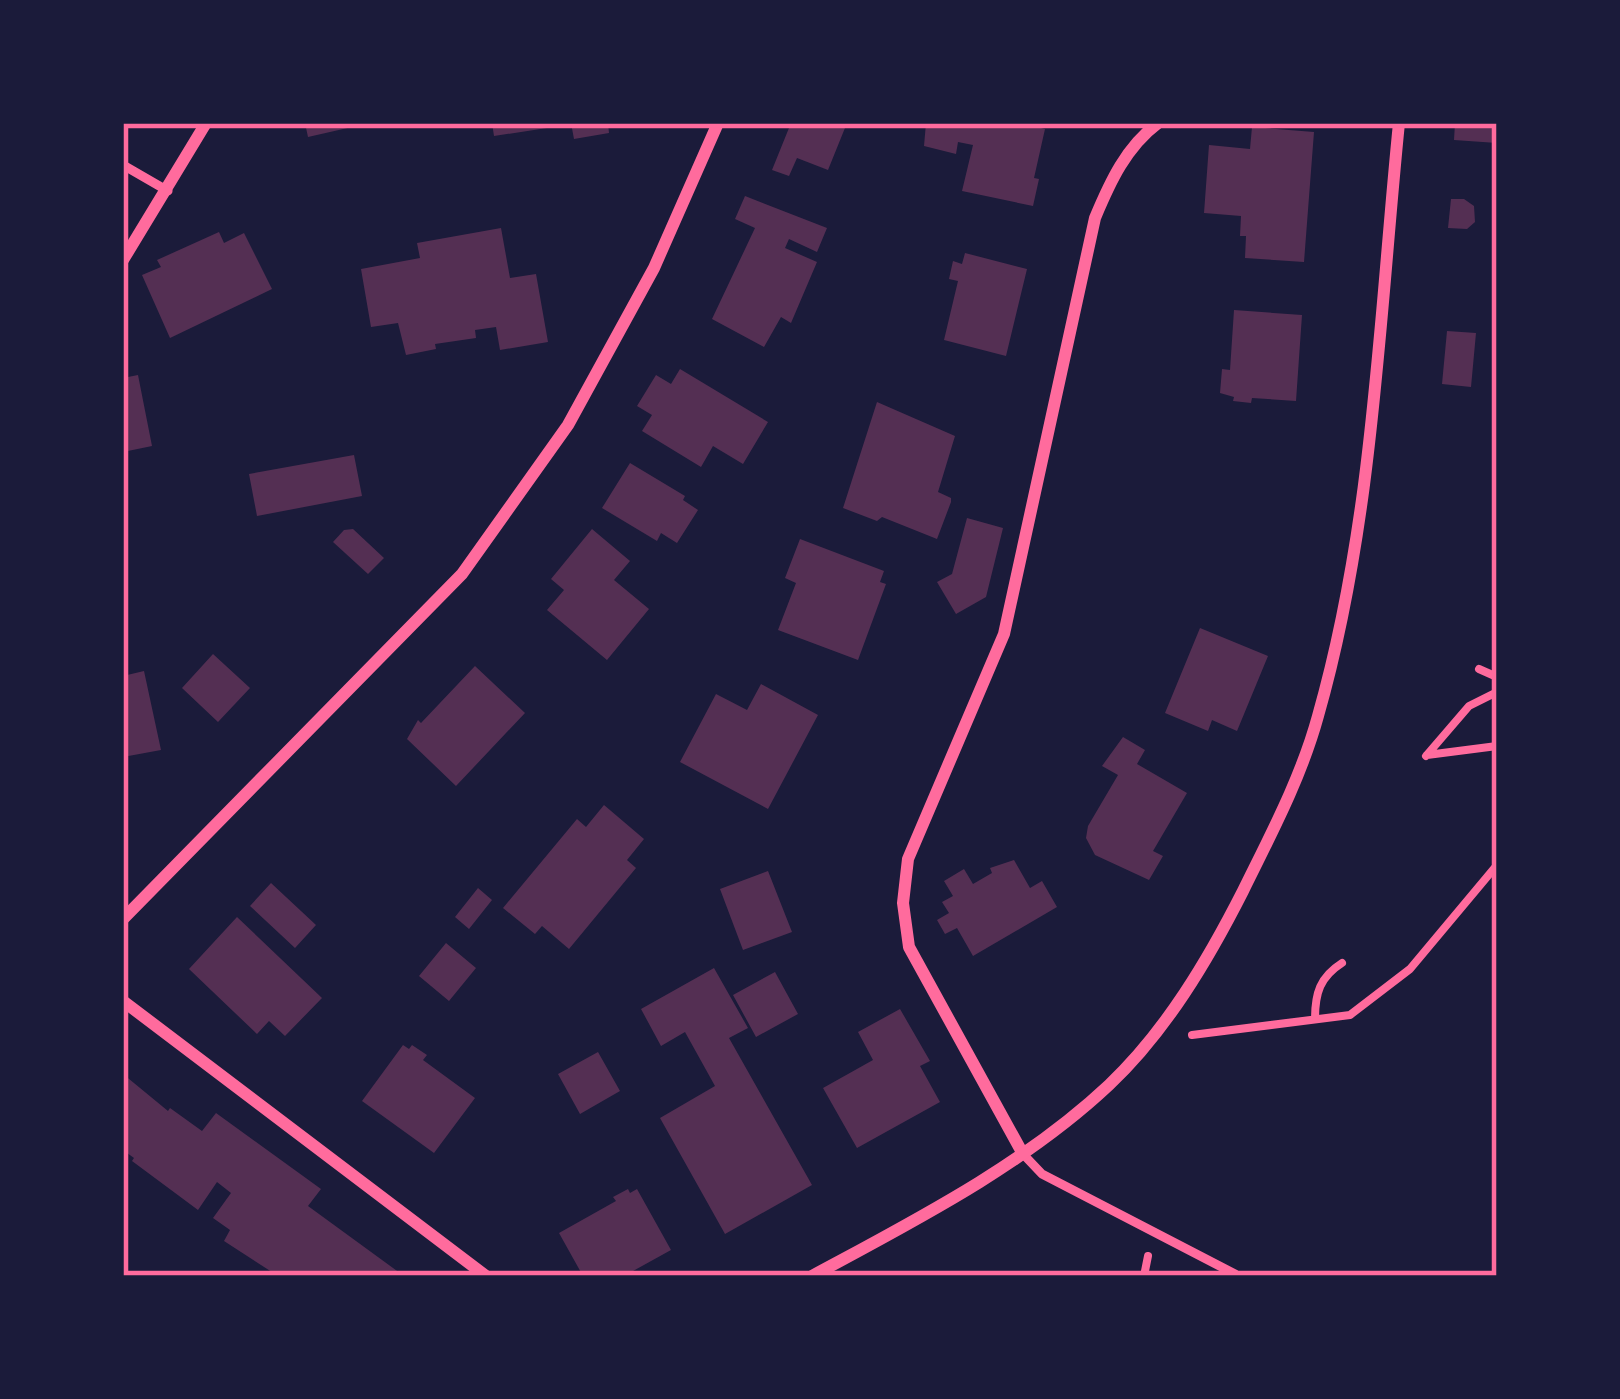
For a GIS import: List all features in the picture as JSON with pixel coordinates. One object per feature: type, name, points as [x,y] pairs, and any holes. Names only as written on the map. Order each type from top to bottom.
[{"type":"street","points":[[123,260],[206,123]]},
{"type":"street","points":[[123,919],[462,574],[568,425],[654,268],[718,123]]},
{"type":"street","points":[[1022,1154],[909,947],[903,903],[908,859],[1004,634],[1095,218],[1115,172],[1145,133],[1159,123]]},
{"type":"street","points":[[812,1276],[1022,1154],[1111,1083],[1194,979],[1231,913],[1292,793],[1318,717],[1365,494],[1400,123]]},
{"type":"street","points":[[123,1001],[486,1276]]},
{"type":"lane","points":[[123,165],[167,191]]},
{"type":"lane","points":[[1022,1154],[1042,1174],[1234,1274]]},
{"type":"path","points":[[1479,669],[1497,677]]},
{"type":"path","points":[[1497,692],[1468,706],[1426,756],[1497,746]]},
{"type":"path","points":[[1149,1040],[1350,1015],[1410,969],[1497,865]]},
{"type":"path","points":[[1316,1019],[1317,993],[1325,974],[1342,963]]},
{"type":"building","points":[[305,123],[351,123],[352,127],[308,137]]},
{"type":"building","points":[[492,123],[559,123],[560,126],[494,136]]},
{"type":"building","points":[[571,123],[608,123],[609,133],[574,139]]},
{"type":"building","points":[[791,123],[847,123],[828,170],[797,158],[789,176],[772,170]]},
{"type":"building","points":[[926,123],[1021,123],[1045,129],[1033,206],[962,191],[973,145],[958,142],[956,154],[924,146]]},
{"type":"building","points":[[1455,123],[1497,123],[1497,143],[1454,140]]},
{"type":"building","points":[[1252,127],[1314,132],[1304,262],[1245,258],[1241,216],[1204,213],[1209,145],[1250,149]]},
{"type":"building","points":[[745,196],[827,228],[817,252],[789,239],[785,248],[817,262],[791,323],[781,317],[764,347],[712,319],[755,228],[735,219]]},
{"type":"building","points":[[1451,199],[1464,199],[1474,206],[1475,222],[1467,229],[1448,228]]},
{"type":"building","points":[[501,228],[510,278],[536,274],[548,342],[500,350],[496,327],[475,330],[476,338],[435,344],[436,349],[406,355],[398,323],[371,327],[361,269],[420,258],[417,243]]},
{"type":"building","points":[[219,232],[224,243],[244,233],[272,289],[170,338],[142,275],[161,267],[157,260]]},
{"type":"building","points":[[965,253],[1027,269],[1006,356],[944,340],[958,281],[949,279],[953,261],[962,264]]},
{"type":"building","points":[[1234,310],[1302,315],[1296,401],[1252,398],[1251,403],[1233,401],[1234,397],[1220,393],[1222,369],[1230,370]]},
{"type":"building","points":[[1447,331],[1476,333],[1471,387],[1442,384]]},
{"type":"building","points":[[680,369],[768,422],[743,464],[713,446],[701,467],[642,431],[652,415],[637,406],[656,375],[671,384]]},
{"type":"building","points":[[138,375],[152,446],[123,452],[123,378]]},
{"type":"building","points":[[877,402],[955,436],[938,492],[951,502],[937,539],[882,517],[877,521],[843,508]]},
{"type":"building","points":[[354,455],[362,496],[257,516],[249,474]]},
{"type":"building","points":[[630,463],[685,496],[683,500],[698,510],[677,543],[661,533],[657,541],[602,508]]},
{"type":"building","points":[[967,518],[1003,528],[986,597],[956,614],[937,582],[952,574]]},
{"type":"building","points":[[353,529],[384,558],[368,574],[333,542],[344,530]]},
{"type":"building","points":[[592,529],[630,561],[614,580],[649,609],[607,660],[547,610],[564,590],[551,579]]},
{"type":"building","points":[[800,539],[884,571],[880,582],[886,584],[858,660],[778,630],[796,583],[785,578]]},
{"type":"building","points":[[1200,628],[1268,656],[1237,731],[1212,720],[1208,731],[1165,713]]},
{"type":"building","points":[[213,654],[250,688],[218,722],[182,688]]},
{"type":"building","points":[[475,666],[525,713],[456,786],[407,739],[418,720],[421,723]]},
{"type":"building","points":[[144,671],[161,750],[123,757],[123,676]]},
{"type":"building","points":[[761,684],[818,715],[768,809],[680,762],[716,694],[747,710]]},
{"type":"building","points":[[1123,737],[1145,750],[1137,764],[1187,793],[1153,851],[1163,856],[1149,880],[1095,855],[1086,838],[1088,826],[1118,775],[1102,766]]},
{"type":"building","points":[[604,805],[644,839],[627,860],[636,868],[569,949],[542,926],[535,934],[503,908],[577,819],[586,827]]},
{"type":"building","points":[[1014,860],[1030,888],[1042,881],[1057,907],[973,956],[957,928],[945,934],[937,920],[949,913],[942,902],[953,896],[944,881],[964,869],[973,884],[992,873],[990,868]]},
{"type":"building","points":[[768,871],[792,932],[743,950],[720,889]]},
{"type":"building","points":[[271,883],[316,925],[295,948],[250,906]]},
{"type":"building","points":[[478,888],[492,900],[469,929],[455,917]]},
{"type":"building","points":[[237,917],[322,998],[285,1036],[269,1021],[257,1034],[189,969]]},
{"type":"building","points":[[446,943],[476,968],[449,1001],[419,976]]},
{"type":"building","points":[[714,968],[748,1028],[729,1038],[812,1185],[725,1234],[660,1118],[715,1086],[685,1032],[661,1046],[641,1009]]},
{"type":"building","points":[[775,972],[798,1014],[756,1037],[733,995]]},
{"type":"building","points":[[900,1009],[930,1061],[920,1066],[940,1102],[857,1148],[823,1088],[873,1060],[858,1032]]},
{"type":"building","points":[[403,1045],[427,1055],[423,1060],[475,1098],[434,1153],[362,1101]]},
{"type":"building","points":[[598,1052],[620,1091],[580,1114],[558,1074]]},
{"type":"building","points":[[123,1074],[168,1111],[202,1131],[216,1113],[321,1189],[308,1206],[404,1276],[278,1276],[224,1241],[230,1230],[213,1218],[231,1193],[217,1182],[198,1210],[123,1150]]},
{"type":"building","points":[[628,1189],[630,1193],[637,1189],[671,1250],[624,1276],[583,1276],[559,1233],[616,1201],[613,1197]]}]
